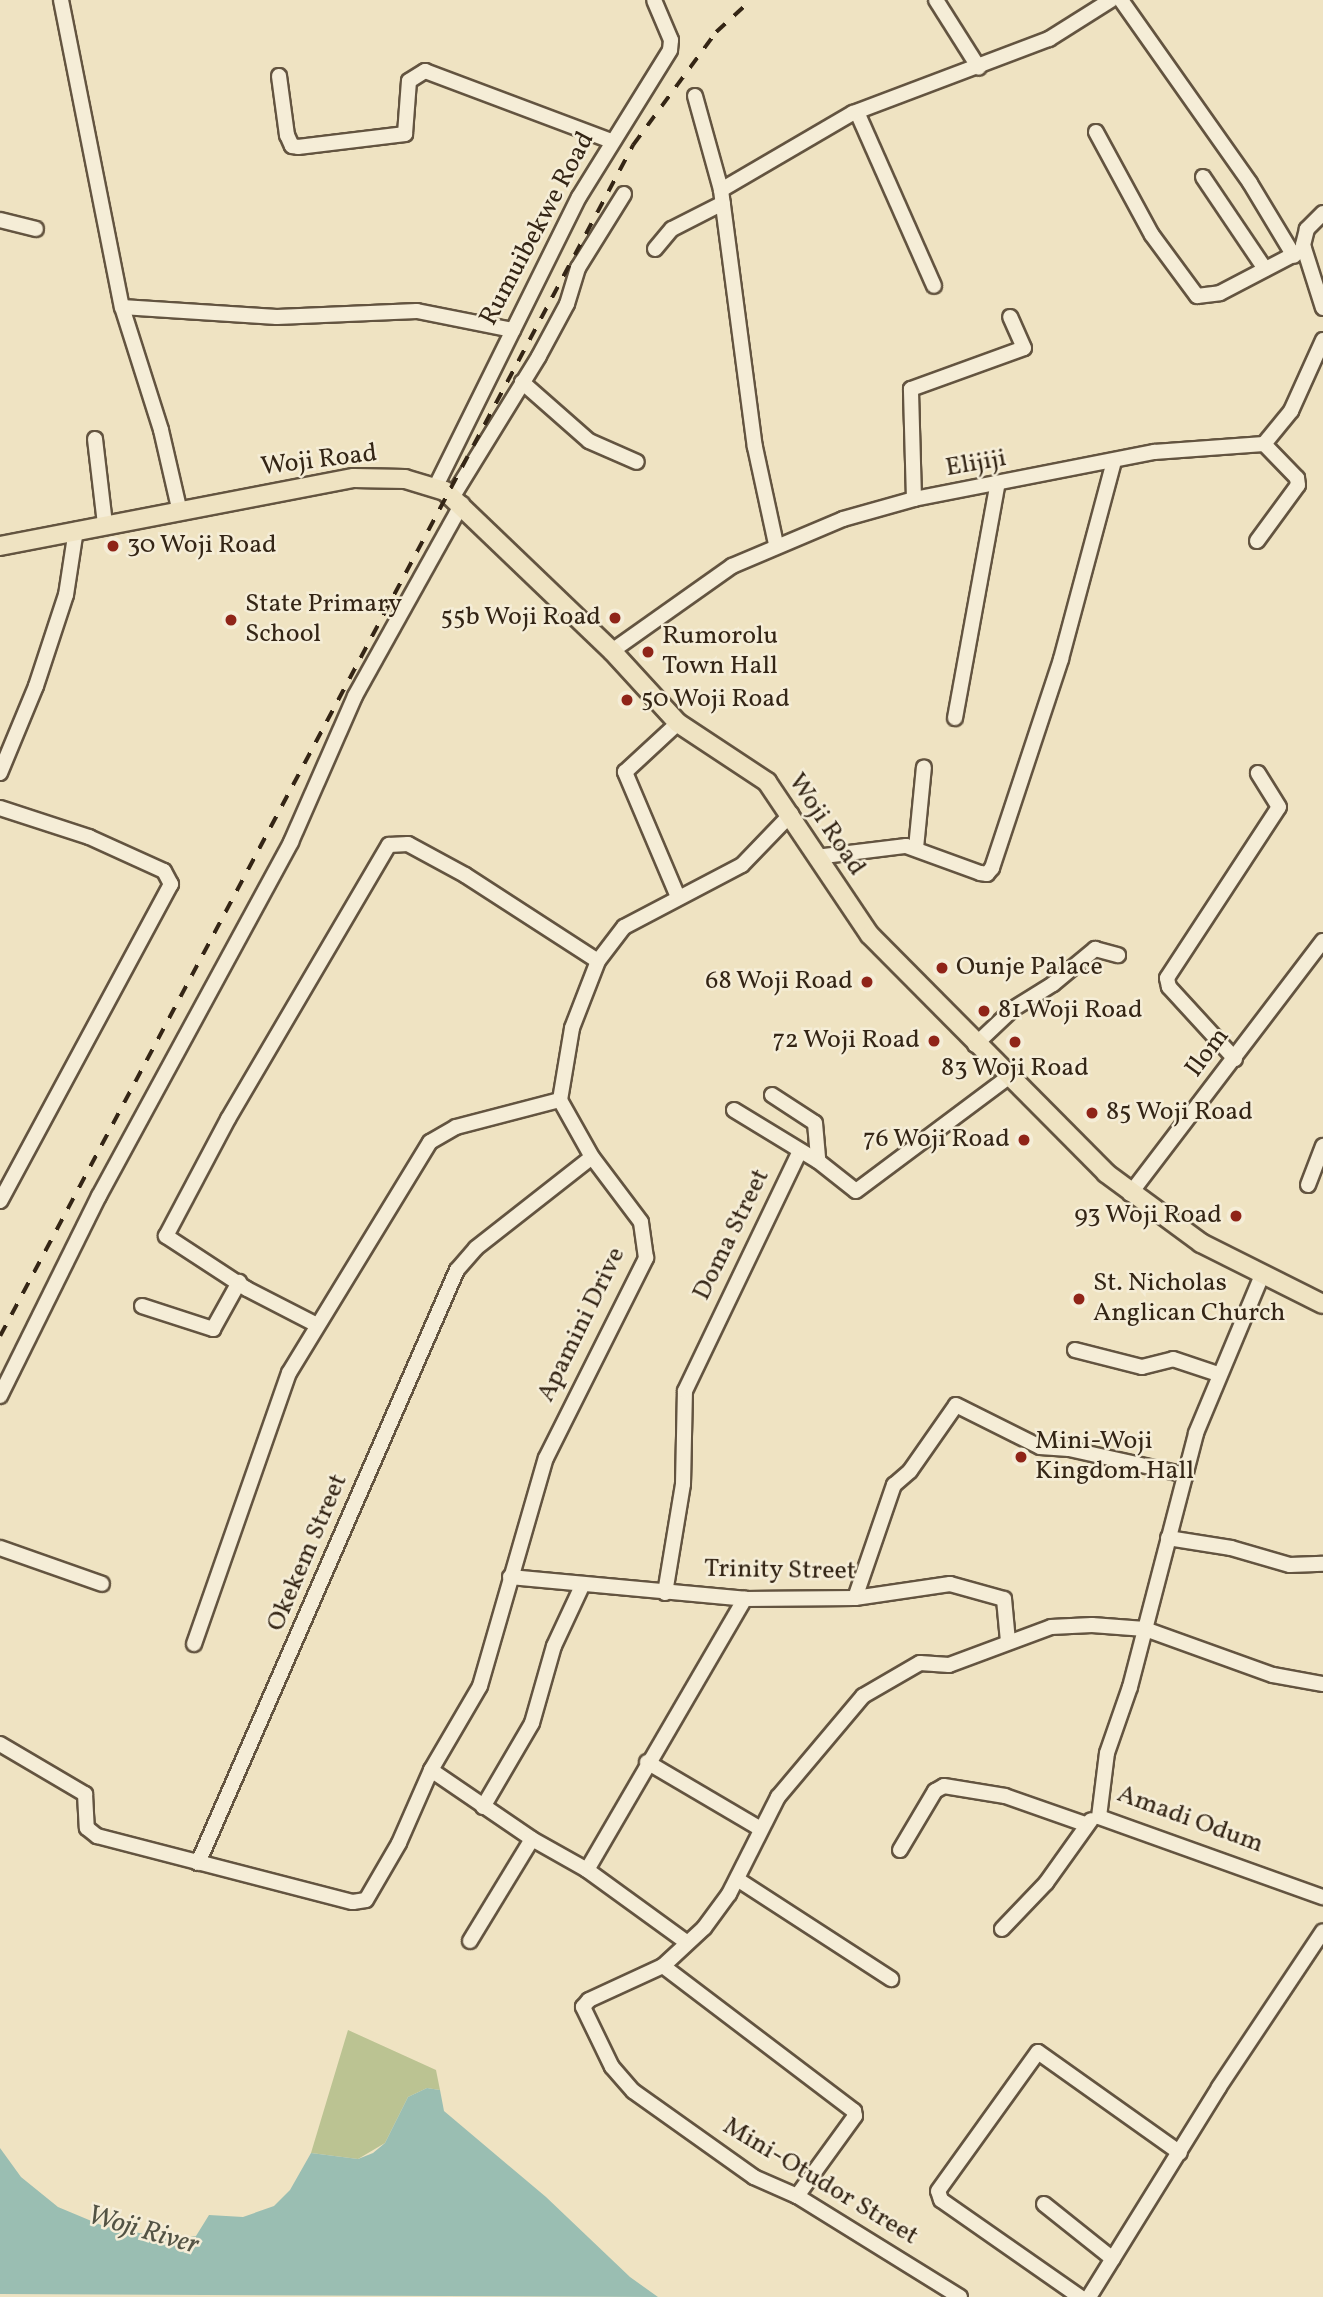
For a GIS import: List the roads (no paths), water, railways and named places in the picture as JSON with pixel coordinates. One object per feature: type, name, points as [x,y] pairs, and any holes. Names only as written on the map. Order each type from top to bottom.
[{"type":"main road","name":"Woji Road","points":[[0,546],[179,508],[354,478],[405,479],[436,486],[457,500],[612,651],[678,723],[767,782],[791,814],[816,857],[870,936],[1007,1078],[1130,1194],[1192,1238],[1323,1304]]},
{"type":"street","points":[[61,0],[122,307],[161,430],[179,508]]},
{"type":"street","name":"Rumuibekwe Road","points":[[436,486],[551,248],[611,141],[670,50],[671,40],[654,0]]},
{"type":"street","points":[[936,0],[979,68]]},
{"type":"street","points":[[655,249],[672,229],[857,111],[979,68],[1060,33],[1111,0]]},
{"type":"street","points":[[1121,0],[1299,253],[1323,308]]},
{"type":"street","points":[[279,76],[288,142],[298,147],[405,134],[409,80],[425,71],[611,141]]},
{"type":"street","points":[[695,96],[722,196],[755,447],[776,544]]},
{"type":"street","points":[[857,111],[934,286]]},
{"type":"street","points":[[1096,132],[1152,235],[1198,296],[1220,293],[1299,253],[1307,229],[1323,213]]},
{"type":"street","points":[[1203,177],[1265,269]]},
{"type":"street","points":[[0,1396],[99,1196],[290,842],[371,666],[457,500],[566,304],[578,268],[624,194]]},
{"type":"street","points":[[0,220],[36,229]]},
{"type":"street","points":[[122,307],[277,317],[417,311],[513,330]]},
{"type":"street","points":[[914,499],[911,389],[1024,348],[1010,317]]},
{"type":"street","points":[[1257,541],[1298,485],[1297,478],[1264,444],[1291,411],[1323,340]]},
{"type":"street","points":[[522,382],[589,441],[637,461]]},
{"type":"street","points":[[95,439],[105,524]]},
{"type":"street","name":"Elijiji","points":[[612,651],[704,585],[776,544],[914,499],[997,486],[1181,448],[1264,444]]},
{"type":"street","points":[[816,857],[884,846],[916,848],[980,873],[987,874],[992,868],[1061,659],[1114,461]]},
{"type":"street","points":[[955,718],[997,486]]},
{"type":"street","points":[[0,773],[36,686],[66,595],[76,530]]},
{"type":"street","points":[[678,723],[625,772],[678,897]]},
{"type":"street","points":[[916,848],[924,767]]},
{"type":"street","points":[[1235,1059],[1169,986],[1167,978],[1279,807],[1258,773]]},
{"type":"street","points":[[0,807],[89,837],[164,871],[171,884],[0,1201]]},
{"type":"street","points":[[194,1644],[285,1383],[317,1325],[430,1142],[456,1128],[560,1100],[572,1028],[597,961],[624,928],[742,865],[791,814]]},
{"type":"street","points":[[317,1325],[171,1242],[168,1228],[389,845],[408,844],[465,875],[597,961]]},
{"type":"street","name":"Ilom","points":[[1130,1194],[1323,941]]},
{"type":"street","points":[[975,1045],[1013,1009],[1053,984],[1095,949],[1118,954]]},
{"type":"street","name":"Doma Street","points":[[665,1593],[683,1483],[685,1391],[800,1151],[818,1161],[852,1189],[863,1189],[1007,1078]]},
{"type":"street","points":[[772,1095],[815,1123],[818,1161]]},
{"type":"street","name":"Apamini Drive","points":[[198,1863],[361,1903],[399,1843],[430,1770],[486,1673],[510,1577],[554,1436],[646,1258],[641,1222],[592,1157],[560,1100]]},
{"type":"street","points":[[734,1110],[800,1151]]},
{"type":"street","points":[[1308,1185],[1323,1146]]},
{"type":"street","name":"Okekem Street","points":[[198,1863],[457,1270],[476,1248],[592,1157]]},
{"type":"street","name":"Amadi Odum","points":[[1262,1275],[1202,1412],[1145,1629],[1104,1766],[1099,1817],[1323,1897]]},
{"type":"street","points":[[142,1306],[213,1329],[239,1282]]},
{"type":"street","points":[[1075,1350],[1142,1367],[1172,1359],[1218,1374]]},
{"type":"street","points":[[855,1598],[894,1485],[910,1471],[950,1408],[956,1405],[1040,1447],[1082,1451],[1186,1475]]},
{"type":"street","points":[[1168,1538],[1231,1548],[1290,1565],[1323,1564]]},
{"type":"street","points":[[0,1548],[102,1584]]},
{"type":"street","name":"Trinity Street","points":[[510,1577],[582,1586],[746,1599],[855,1598],[926,1587],[967,1587],[1004,1599],[1008,1641]]},
{"type":"street","points":[[483,1807],[532,1723],[554,1646],[582,1586]]},
{"type":"street","points":[[587,1870],[647,1762],[746,1599]]},
{"type":"street","name":"Mini-Otudor Street","points":[[960,2297],[797,2196],[754,2177],[633,2091],[600,2047],[583,2007],[589,2000],[663,1966],[704,1928],[737,1879],[759,1828],[778,1797],[863,1696],[919,1664],[949,1665],[1008,1641],[1070,1625],[1145,1629],[1273,1675],[1323,1684]]},
{"type":"street","points":[[0,1744],[85,1794],[87,1828],[97,1836],[198,1863]]},
{"type":"street","points":[[647,1762],[759,1828]]},
{"type":"street","points":[[430,1770],[532,1839],[587,1870],[687,1942]]},
{"type":"street","points":[[900,1850],[935,1791],[944,1786],[1005,1796],[1085,1824]]},
{"type":"street","points":[[1002,1929],[1046,1884],[1085,1824],[1099,1817]]},
{"type":"street","points":[[470,1941],[532,1839]]},
{"type":"street","points":[[737,1879],[891,1979]]},
{"type":"street","points":[[1089,2297],[1323,1931]]},
{"type":"street","points":[[663,1966],[854,2110],[855,2116],[797,2196]]},
{"type":"street","points":[[1080,2297],[937,2196],[1034,2054],[1043,2054],[1180,2153]]},
{"type":"street","points":[[1044,2204],[1113,2259]]},
{"type":"water","points":[[427,2088],[440,2090],[444,2111],[546,2197],[630,2277],[658,2297],[0,2294],[0,2148],[21,2177],[58,2207],[101,2225],[173,2240],[196,2236],[209,2215],[243,2217],[274,2206],[290,2190],[311,2153],[358,2159],[373,2153],[385,2143],[408,2097]]},
{"type":"railway","points":[[0,1336],[633,145],[716,32],[751,0]]},
{"type":"place","name":"30 Woji Road","points":[[113,546]]},
{"type":"place","name":"55b Woji Road","points":[[615,618]]},
{"type":"place","name":"State Primary School","points":[[231,620]]},
{"type":"place","name":"Rumorolu Town Hall","points":[[648,652]]},
{"type":"place","name":"50 Woji Road","points":[[627,700]]},
{"type":"place","name":"Ounje Palace","points":[[942,968]]},
{"type":"place","name":"68 Woji Road","points":[[867,982]]},
{"type":"place","name":"81 Woji Road","points":[[984,1011]]},
{"type":"place","name":"72 Woji Road","points":[[934,1041]]},
{"type":"place","name":"83 Woji Road","points":[[1015,1042]]},
{"type":"place","name":"85 Woji Road","points":[[1092,1113]]},
{"type":"place","name":"76 Woji Road","points":[[1024,1140]]},
{"type":"place","name":"93 Woji Road","points":[[1236,1216]]},
{"type":"place","name":"St. Nicholas Anglican Church","points":[[1079,1299]]},
{"type":"place","name":"Mini-Woji Kingdom Hall","points":[[1021,1457]]},
{"type":"water label","name":"Woji River","points":[[143,2231]]}]
